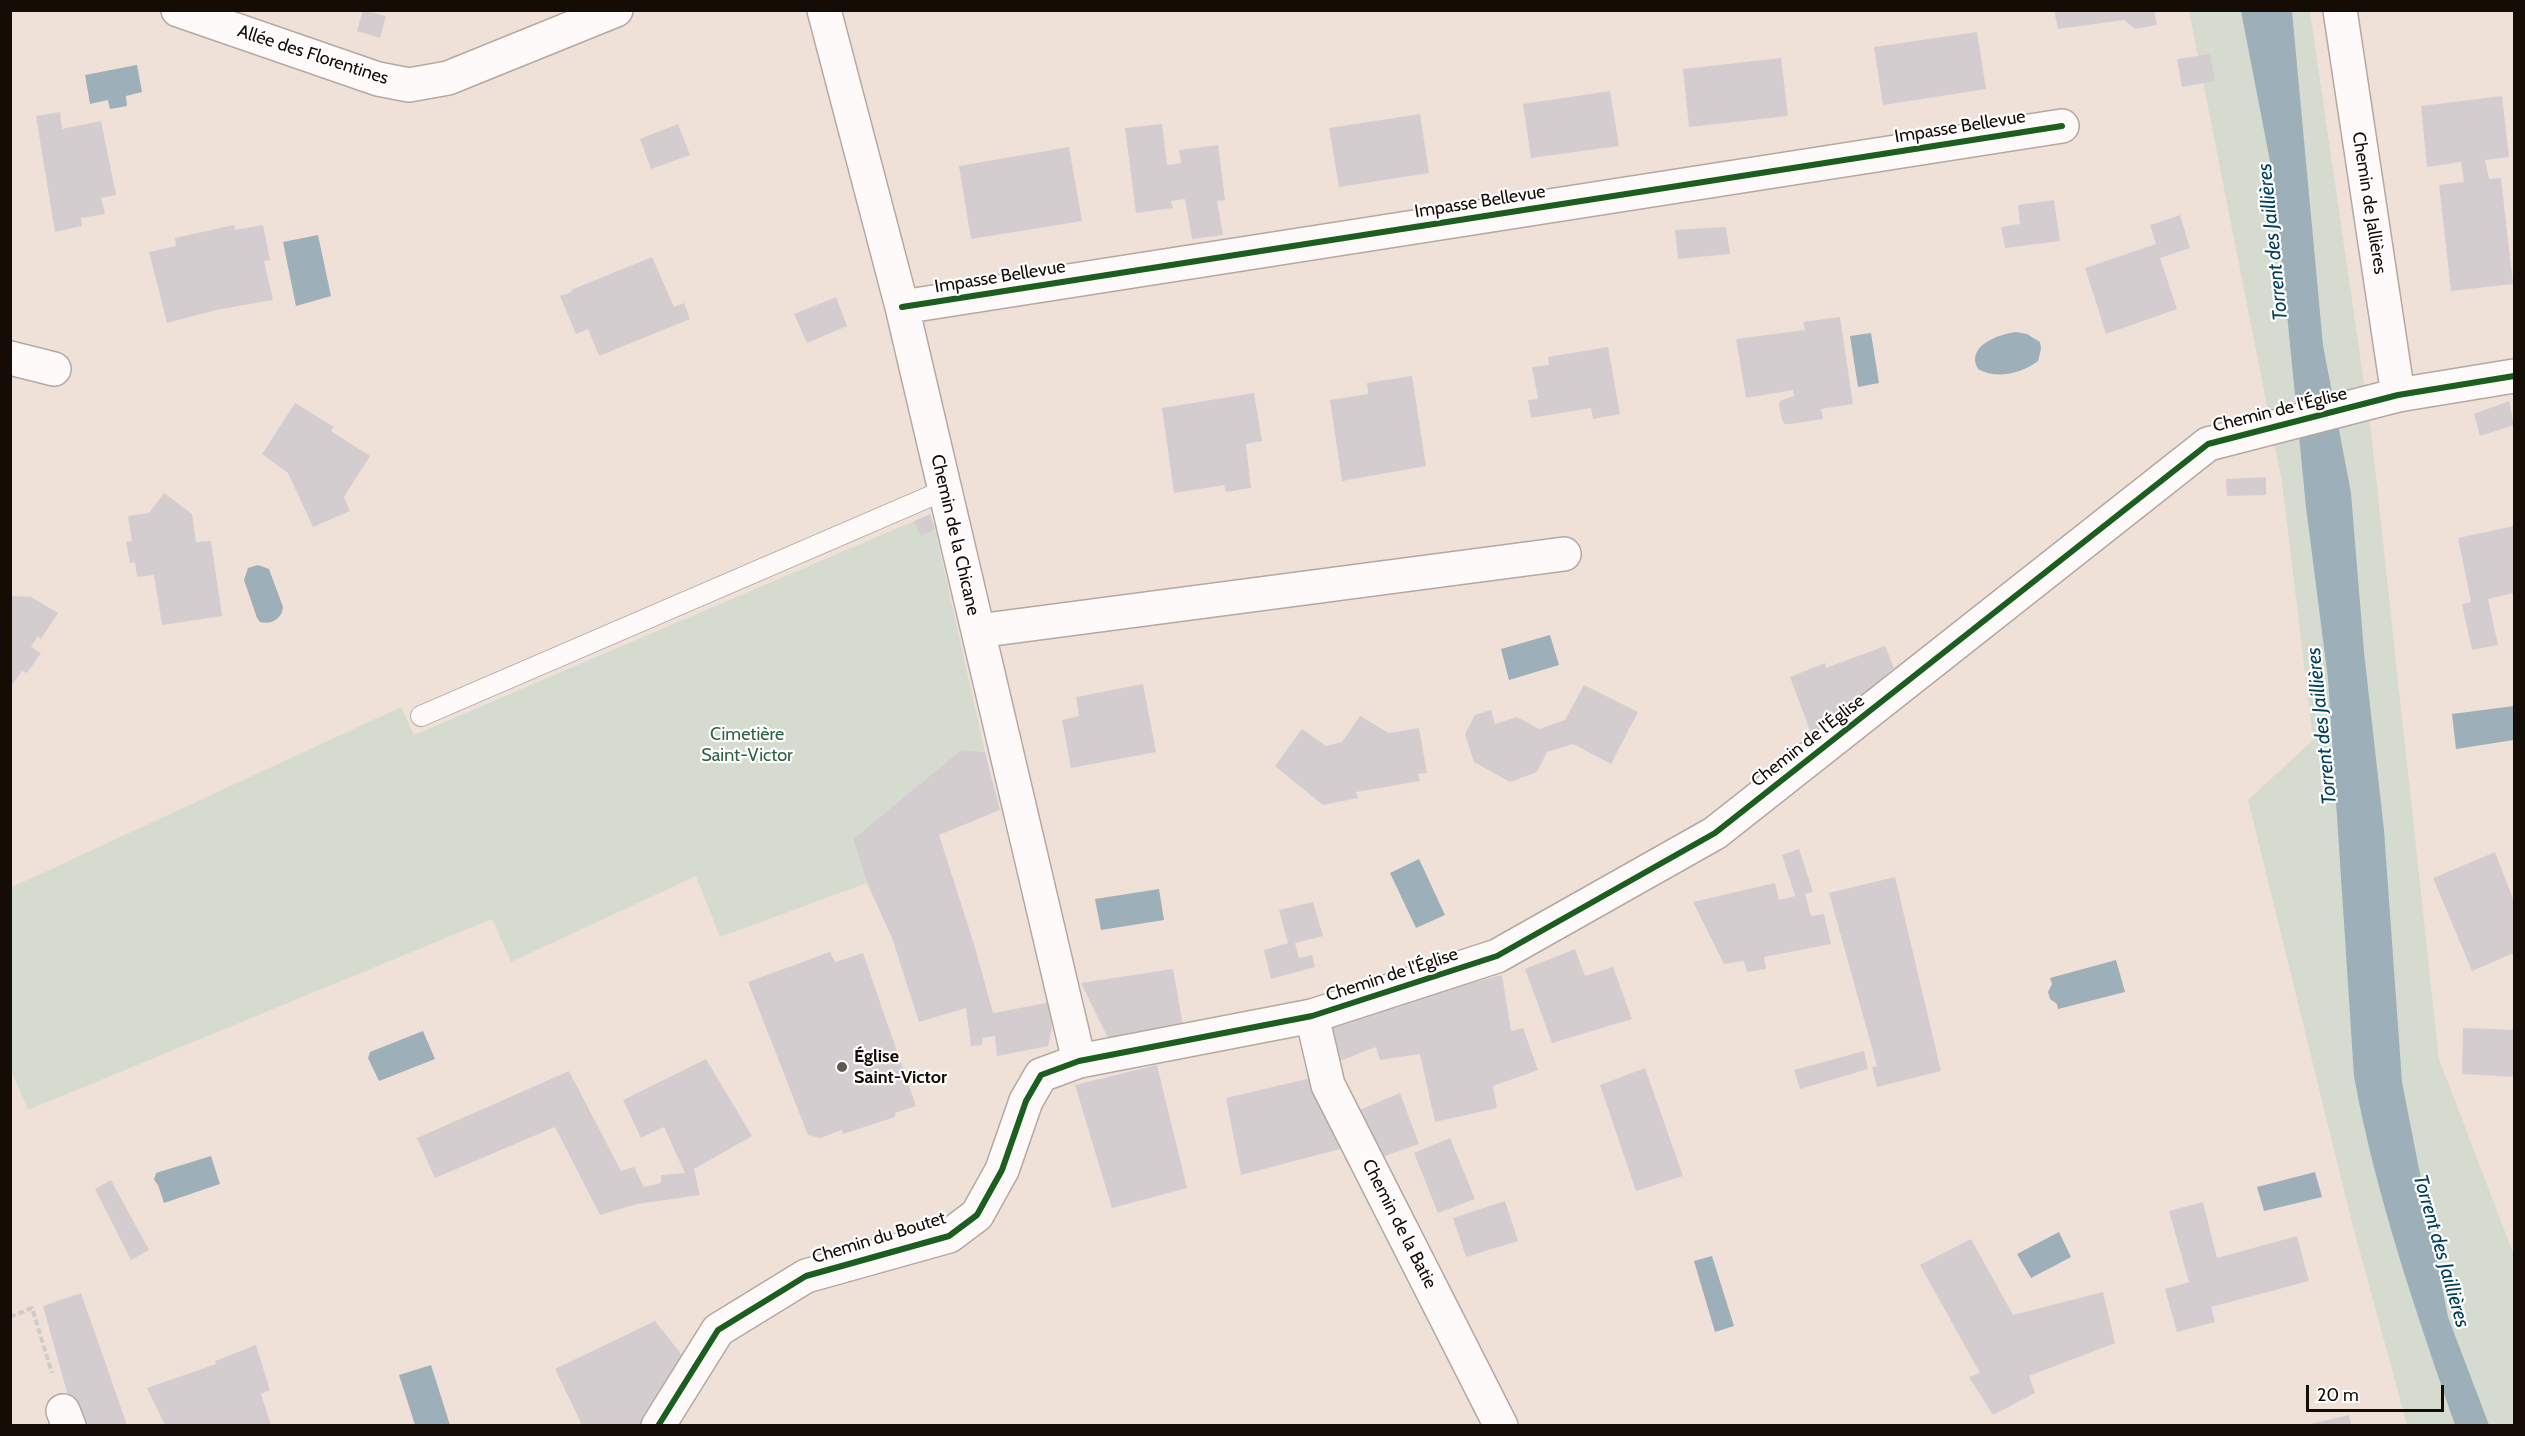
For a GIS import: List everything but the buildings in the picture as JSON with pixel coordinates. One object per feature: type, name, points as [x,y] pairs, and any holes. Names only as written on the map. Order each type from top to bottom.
[{"type":"street","name":"Allée des Florentines","points":[[178,10],[378,79],[410,85],[448,78],[616,10]]},
{"type":"street","name":"Chemin de Jallières","points":[[2340,10],[2384,399]]},
{"type":"street","name":"Chemin de la Chicane","points":[[827,11],[902,307],[1079,1061]]},
{"type":"street","name":"Impasse Bellevue","points":[[902,307],[2062,126]]},
{"type":"street","points":[[10,358],[54,369]]},
{"type":"street","name":"Chemin de l'Église","points":[[1079,1061],[1312,1016],[1497,956],[1715,833],[2208,444],[2384,399],[2514,376]]},
{"type":"street","points":[[978,632],[1564,554]]},
{"type":"street","name":"Chemin de la Batie","points":[[1312,1016],[1328,1085],[1501,1425]]},
{"type":"street","name":"Chemin du Boutet","points":[[658,1425],[718,1330],[806,1276],[949,1236],[978,1215],[1002,1170],[1026,1101],[1041,1075],[1079,1061]]},
{"type":"lane","points":[[421,716],[945,490]]},
{"type":"path","points":[[10,1317],[32,1308],[66,1418]]},
{"type":"green space","points":[[2189,11],[2310,11],[2371,431],[2439,1059],[2514,1255],[2514,1425],[2407,1425],[2351,1219],[2248,800],[2313,740],[2282,482]]},
{"type":"green space","name":"Cimetière Saint-Victor","points":[[914,521],[935,529],[985,752],[961,750],[853,839],[867,883],[720,937],[696,876],[511,962],[492,919],[28,1110],[11,1070],[10,888],[401,707],[414,735]]},
{"type":"water","points":[[2241,11],[2292,11],[2323,345],[2351,493],[2364,652],[2384,830],[2402,1082],[2448,1317],[2489,1425],[2455,1425],[2411,1296],[2385,1208],[2354,1076],[2328,679],[2306,507],[2274,182]]},
{"type":"water","points":[[137,65],[142,92],[126,96],[127,106],[110,109],[108,100],[90,104],[85,75]]},
{"type":"water","points":[[318,235],[331,296],[296,306],[283,242]]},
{"type":"water","points":[[2016,332],[2027,334],[2040,342],[2038,361],[2025,369],[2009,374],[1993,374],[1978,369],[1975,361],[1980,348],[2001,335]]},
{"type":"water","points":[[1871,333],[1879,383],[1858,387],[1850,336]]},
{"type":"water","points":[[258,565],[269,569],[283,607],[281,615],[268,623],[260,622],[257,618],[244,580],[248,568]]},
{"type":"water","points":[[1550,635],[1559,665],[1509,680],[1501,649]]},
{"type":"water","points":[[2514,706],[2514,740],[2456,749],[2452,714]]},
{"type":"water","points":[[1419,859],[1445,915],[1416,928],[1390,873]]},
{"type":"water","points":[[1159,889],[1164,920],[1101,930],[1095,899]]},
{"type":"water","points":[[2116,960],[2125,992],[2058,1009],[2057,1004],[2050,999],[2048,992],[2052,984],[2050,978]]},
{"type":"water","points":[[423,1031],[435,1059],[379,1081],[368,1058],[370,1052]]},
{"type":"water","points":[[211,1156],[220,1184],[164,1203],[154,1180],[156,1173]]},
{"type":"water","points":[[2315,1172],[2322,1197],[2264,1211],[2257,1187]]},
{"type":"water","points":[[2059,1232],[2071,1257],[2031,1278],[2017,1254]]},
{"type":"water","points":[[1712,1256],[1734,1326],[1715,1332],[1694,1261]]},
{"type":"water","points":[[431,1365],[450,1425],[415,1425],[399,1375]]},
{"type":"cycle path","points":[[902,307],[2062,126]]},
{"type":"cycle path","points":[[658,1426],[718,1330],[806,1276],[949,1236],[977,1215],[1002,1170],[1026,1101],[1041,1075],[1079,1061],[1312,1016],[1497,956],[1715,833],[2208,444],[2398,395],[2514,376]]},
{"type":"place","name":"Église Saint-Victor","points":[[842,1067]]},
{"type":"water label","name":"Torrent des Jaillières","points":[[2273,242]]},
{"type":"water label","name":"Torrent des Jaillières","points":[[2322,726]]},
{"type":"water label","name":"Torrent des Jaillières","points":[[2441,1251]]}]
